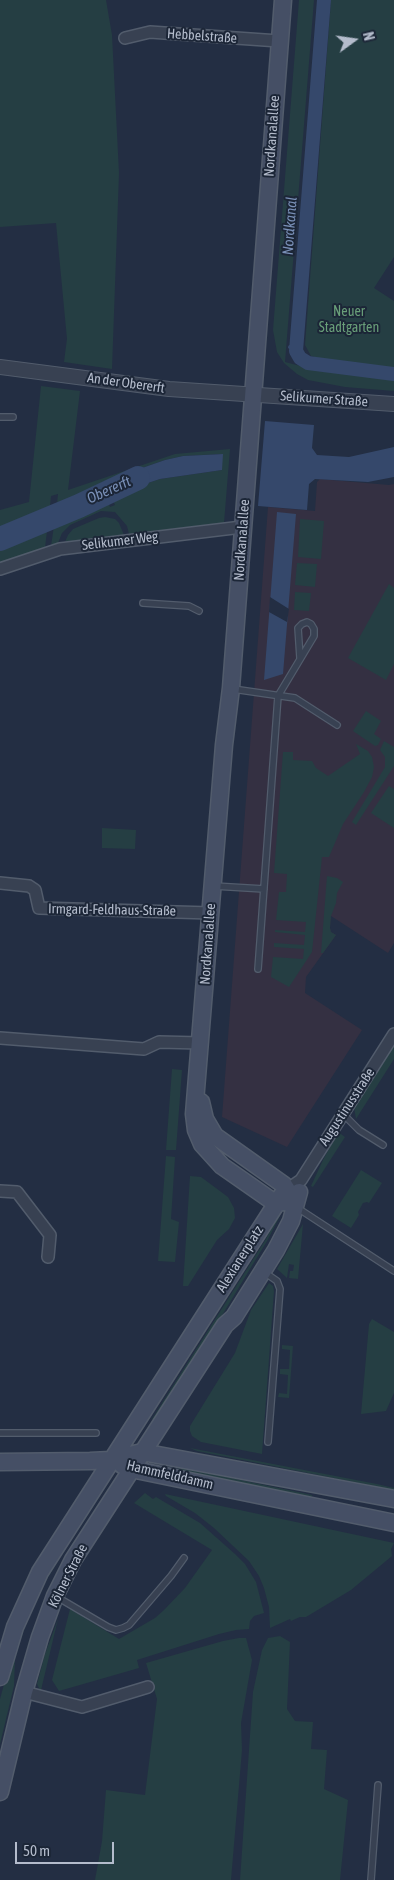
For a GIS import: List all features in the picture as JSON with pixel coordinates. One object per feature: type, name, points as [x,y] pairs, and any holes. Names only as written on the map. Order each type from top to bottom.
[{"type":"main road","name":"Nordkanalallee","points":[[283,0],[230,688],[197,1080],[205,1119],[215,1136],[278,1180],[292,1195]]},
{"type":"main road","name":"Alexianerplatz","points":[[131,1469],[225,1325],[234,1317],[286,1232],[292,1195]]},
{"type":"main road","name":"Alexianerplatz","points":[[225,1325],[228,1312],[282,1222],[292,1195]]},
{"type":"main road","name":"Alexianerplatz","points":[[111,1460],[292,1195]]},
{"type":"main road","name":"Hammfelddamm","points":[[111,1460],[142,1452],[394,1499]]},
{"type":"main road","name":"Hammfelddamm","points":[[111,1460],[131,1469],[392,1522]]},
{"type":"main road","points":[[0,1462],[111,1460]]},
{"type":"main road","name":"Kölner Straße","points":[[0,1677],[15,1628],[40,1572],[111,1460]]},
{"type":"main road","name":"Kölner Straße","points":[[0,1792],[24,1692],[40,1637],[55,1596],[73,1560],[131,1469]]},
{"type":"street","name":"Hebbelstraße","points":[[125,38],[150,32],[279,41]]},
{"type":"street","name":"An der Obererft","points":[[0,367],[141,386],[253,394]]},
{"type":"street","name":"Selikumer Straße","points":[[253,394],[394,404]]},
{"type":"street","name":"Selikumer Weg","points":[[0,569],[60,549],[242,528]]},
{"type":"street","name":"Irmgard-Feldhaus-Straße","points":[[0,883],[29,886],[35,890],[39,908],[211,913]]},
{"type":"street","name":"Augustinusstraße","points":[[292,1195],[394,1034]]},
{"type":"street","points":[[0,1038],[144,1049],[159,1042],[201,1043]]},
{"type":"street","points":[[0,1191],[16,1192],[50,1235],[48,1257]]},
{"type":"street","points":[[24,1692],[82,1707],[148,1687]]},
{"type":"lane","points":[[0,417],[13,417]]},
{"type":"lane","points":[[143,603],[189,606],[199,611]]},
{"type":"lane","points":[[258,969],[278,696],[314,636],[314,629],[307,622],[298,628],[300,658]]},
{"type":"lane","points":[[230,688],[295,698],[337,725]]},
{"type":"lane","points":[[213,886],[264,890]]},
{"type":"lane","points":[[343,1114],[359,1130],[383,1145]]},
{"type":"lane","points":[[292,1195],[394,1271]]},
{"type":"lane","points":[[263,1271],[277,1281],[280,1289],[268,1442]]},
{"type":"lane","points":[[0,1433],[96,1433]]},
{"type":"lane","points":[[55,1596],[108,1627],[116,1630],[123,1628],[129,1625],[184,1558]]},
{"type":"lane","points":[[371,1880],[378,1785]]},
{"type":"shaded area","points":[[320,479],[394,484],[394,943],[388,953],[331,916],[331,932],[336,935],[306,977],[305,993],[362,1030],[287,1147],[222,1117],[268,507],[315,511],[317,482]]},
{"type":"green space","points":[[0,0],[106,0],[112,35],[119,173],[112,369],[64,362],[67,339],[56,223],[0,227]]},
{"type":"green space","points":[[299,0],[314,0],[285,362],[308,368],[394,380],[394,391],[345,387],[308,380],[284,363],[277,352],[273,330]]},
{"type":"green space","name":"Neuer Stadtgarten","points":[[331,0],[394,0],[394,257],[374,288],[394,301],[394,369],[322,359],[311,356],[305,345]]},
{"type":"green space","points":[[41,386],[80,391],[68,490],[175,454],[230,449],[224,523],[129,534],[127,526],[115,512],[101,511],[70,525],[62,533],[58,543],[51,546],[54,526],[107,500],[110,507],[115,505],[112,498],[127,490],[160,479],[222,470],[222,454],[183,456],[165,460],[105,484],[104,481],[99,484],[100,486],[57,504],[58,494],[51,496],[50,506],[0,527],[0,510],[29,502]]},
{"type":"green space","points":[[105,517],[115,519],[119,523],[124,535],[65,542],[73,529]]},
{"type":"green space","points":[[300,519],[324,521],[321,559],[298,557]]},
{"type":"green space","points":[[47,531],[45,548],[0,565],[0,551]]},
{"type":"green space","points":[[297,563],[317,564],[315,587],[295,585]]},
{"type":"green space","points":[[389,584],[394,588],[394,664],[386,680],[348,658]]},
{"type":"green space","points":[[295,592],[311,593],[309,611],[294,610]]},
{"type":"green space","points":[[366,711],[381,721],[374,734],[381,739],[378,745],[375,746],[353,731]]},
{"type":"green space","points":[[384,741],[394,747],[394,766],[356,825],[352,822],[385,767],[385,757],[380,750]]},
{"type":"green space","points":[[356,744],[368,751],[372,757],[374,767],[372,777],[343,824],[329,857],[322,857],[312,952],[289,987],[271,977],[273,957],[303,959],[304,949],[274,947],[274,943],[304,945],[305,935],[275,932],[275,930],[305,932],[306,922],[276,920],[279,892],[286,892],[287,874],[274,873],[283,752],[293,752],[293,760],[312,761],[316,768],[328,776],[360,754]]},
{"type":"green space","points":[[389,786],[394,789],[394,828],[371,813]]},
{"type":"green space","points":[[102,828],[136,830],[135,849],[102,848]]},
{"type":"green space","points":[[327,876],[337,878],[343,882],[337,893],[336,903],[331,916],[331,932],[336,935],[323,953],[321,953]]},
{"type":"green space","points":[[394,1045],[394,1059],[356,1119],[354,1107]]},
{"type":"green space","points":[[172,1069],[182,1070],[176,1150],[166,1150]]},
{"type":"green space","points":[[338,1132],[345,1137],[313,1187],[311,1186]]},
{"type":"green space","points":[[166,1156],[175,1157],[171,1219],[179,1222],[175,1262],[158,1261]]},
{"type":"green space","points":[[361,1170],[382,1183],[369,1203],[363,1203],[358,1212],[359,1215],[351,1228],[332,1216]]},
{"type":"green space","points":[[190,1176],[201,1177],[228,1197],[234,1208],[235,1218],[229,1229],[217,1240],[188,1286],[183,1286]]},
{"type":"green space","points":[[279,1215],[267,1241],[224,1312],[155,1419],[152,1419],[266,1239]]},
{"type":"green space","points":[[303,1224],[298,1279],[289,1278],[290,1271],[293,1271],[294,1265],[289,1264],[287,1278],[277,1269]]},
{"type":"green space","points":[[269,1283],[273,1286],[274,1291],[262,1454],[201,1442],[192,1436],[190,1426],[235,1353],[251,1310]]},
{"type":"green space","points":[[372,1319],[394,1332],[394,1393],[386,1411],[361,1414],[369,1324]]},
{"type":"green space","points":[[282,1345],[293,1346],[289,1398],[278,1397],[279,1393],[287,1394],[288,1375],[280,1374],[280,1369],[289,1369],[290,1350],[282,1349]]},
{"type":"green space","points":[[190,1448],[377,1484],[394,1488],[394,1490],[197,1451]]},
{"type":"green space","points":[[179,1467],[312,1495],[311,1499],[177,1471]]},
{"type":"green space","points":[[145,1493],[153,1499],[156,1497],[200,1523],[245,1564],[256,1582],[264,1613],[254,1616],[250,1621],[249,1629],[219,1634],[137,1660],[139,1668],[59,1691],[52,1680],[70,1609],[119,1639],[155,1618],[164,1610],[185,1588],[212,1550],[134,1503]]},
{"type":"green space","points":[[165,1494],[394,1543],[391,1549],[392,1556],[351,1590],[306,1617],[300,1617],[291,1621],[290,1619],[270,1628],[269,1607],[264,1588],[249,1561],[214,1528]]},
{"type":"green space","points":[[88,1511],[41,1589],[27,1620],[15,1658],[14,1686],[0,1744],[0,1699],[14,1648],[40,1585]]},
{"type":"green space","points":[[58,1619],[40,1690],[37,1684],[45,1654]]},
{"type":"green space","points":[[280,1636],[290,1642],[287,1709],[295,1721],[313,1722],[311,1749],[327,1750],[324,1789],[348,1800],[340,1880],[240,1880],[253,1692],[262,1650],[268,1638]]},
{"type":"green space","points":[[239,1638],[246,1638],[252,1660],[241,1723],[242,1750],[231,1880],[95,1880],[102,1841],[106,1790],[145,1795],[157,1699],[146,1663]]},
{"type":"water","points":[[265,421],[314,425],[312,448],[317,455],[349,457],[394,447],[394,477],[368,482],[315,479],[309,484],[307,510],[258,506]]},
{"type":"water","points":[[223,454],[222,470],[160,479],[127,490],[112,498],[105,484],[165,460],[183,456]]},
{"type":"water","points":[[100,486],[107,500],[54,526],[57,504]]},
{"type":"water","points":[[50,506],[47,531],[0,551],[0,527]]},
{"type":"water","points":[[277,512],[296,514],[283,674],[264,680]]},
{"type":"pier","points":[[270,597],[289,609],[287,622],[269,612]]},
{"type":"waterway","name":"Nordkanal","points":[[324,0],[296,351],[300,358],[308,363],[394,374]]},
{"type":"waterway","name":"Nordkanal","points":[[290,347],[296,351]]},
{"type":"waterway","name":"Obererft","points":[[0,539],[79,506],[138,478]]}]
